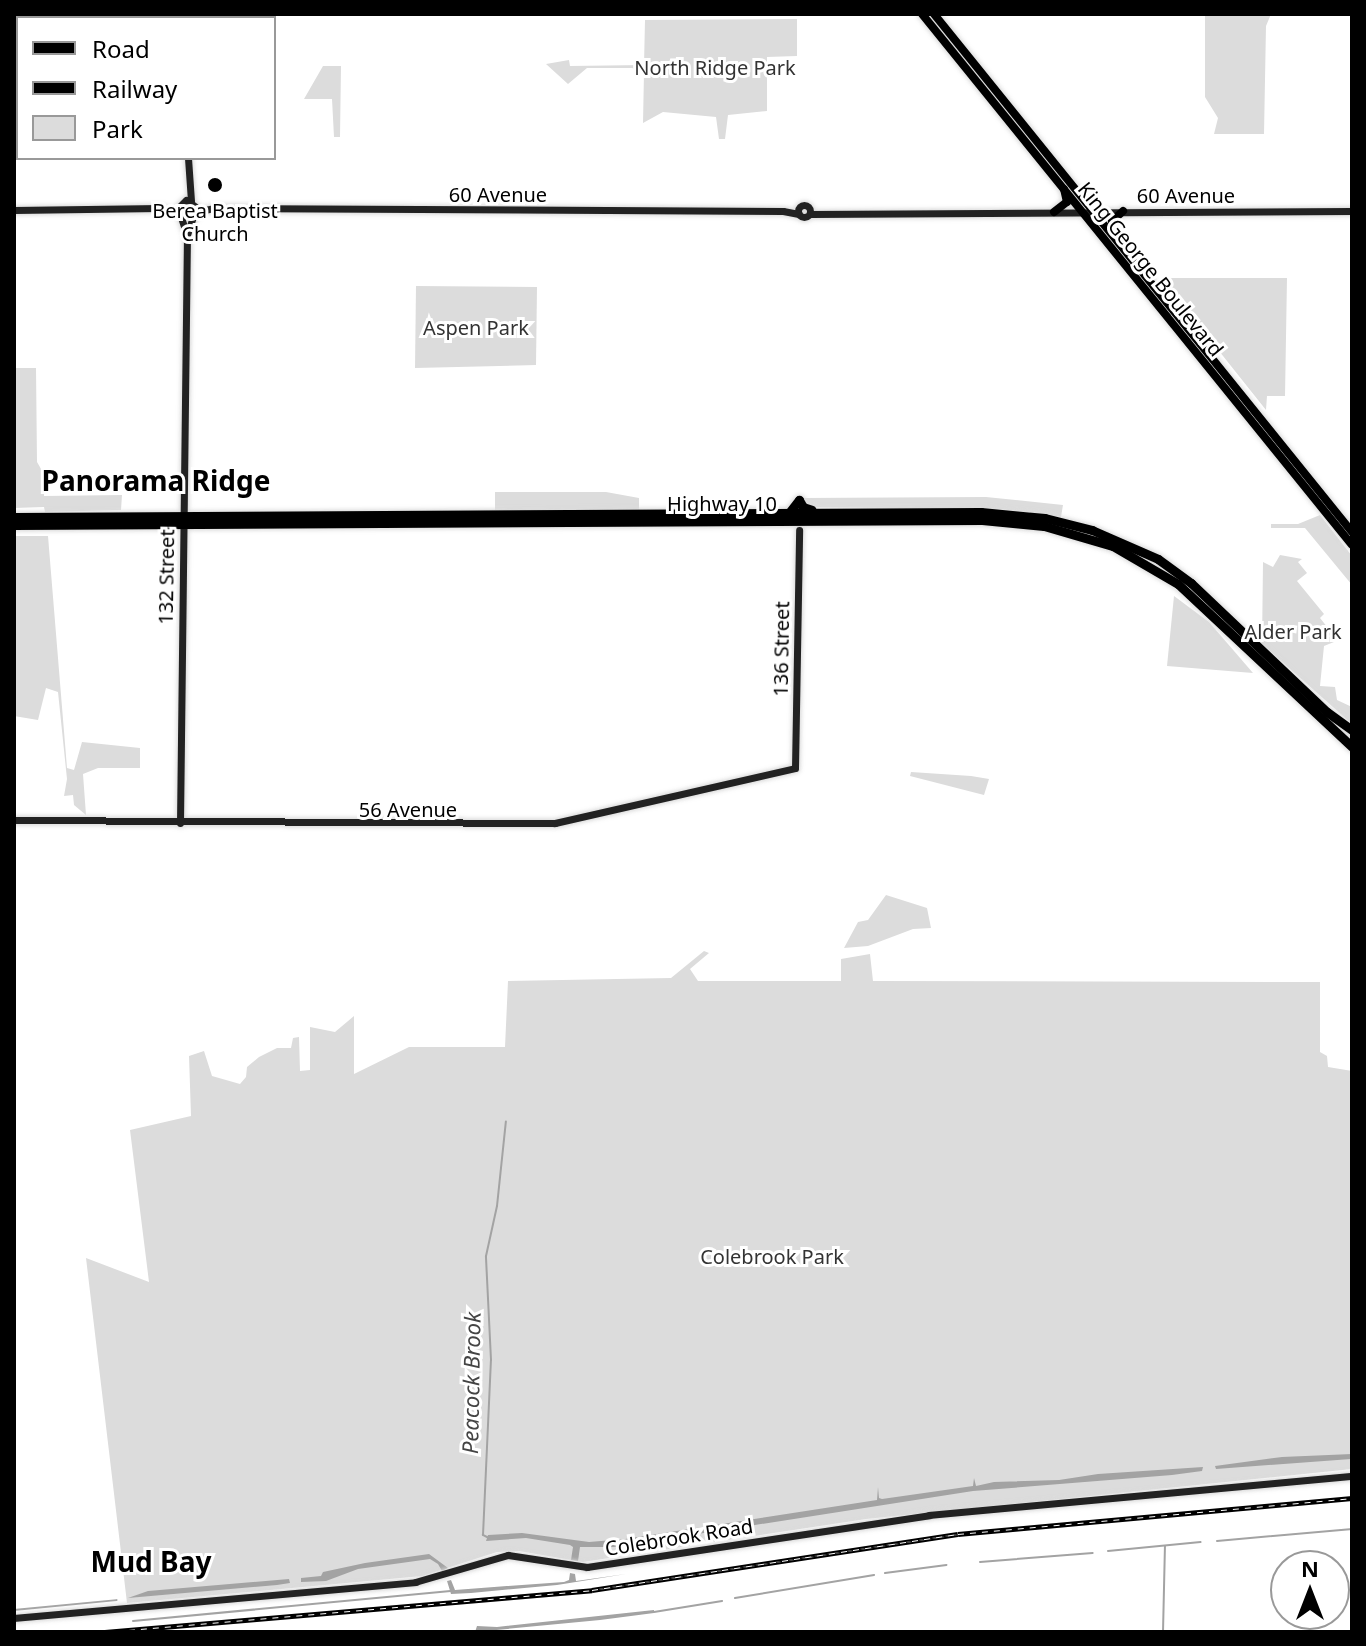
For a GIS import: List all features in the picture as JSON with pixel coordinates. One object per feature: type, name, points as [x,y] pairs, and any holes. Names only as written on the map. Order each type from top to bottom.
[{"type":"highway","name":"Highway 10","points":[[14,525],[183,519],[1023,514],[1065,522],[1114,538],[1158,559],[1191,583],[1327,712],[1352,730]]},
{"type":"highway","name":"Highway 10","points":[[14,517],[1018,522],[1063,530],[1113,546],[1157,570],[1202,604],[1352,747]]},
{"type":"highway","points":[[720,521],[728,525],[792,525],[799,530],[808,521]]},
{"type":"main road","name":"King George Boulevard","points":[[922,14],[1062,185],[1114,236],[1352,532]]},
{"type":"main road","name":"King George Boulevard","points":[[934,14],[1352,545]]},
{"type":"main road","points":[[1054,212],[1067,202],[1062,185]]},
{"type":"main road","points":[[1114,236],[1112,221],[1123,211]]},
{"type":"street","points":[[14,210],[160,208],[193,214],[187,182],[188,160]]},
{"type":"street","points":[[179,213],[187,182]]},
{"type":"street","name":"60 Avenue","points":[[192,202],[214,208],[1352,211]]},
{"type":"street","points":[[160,208],[192,202]]},
{"type":"street","name":"60 Avenue","points":[[193,214],[214,208]]},
{"type":"street","name":"132 Street","points":[[179,213],[187,235]]},
{"type":"street","name":"132 Street","points":[[180,823],[187,235],[193,214]]},
{"type":"street","name":"136 Street","points":[[795,768],[799,530]]},
{"type":"street","name":"56 Avenue","points":[[14,820],[555,823],[795,768]]},
{"type":"street","name":"Colebrook Road","points":[[14,1618],[415,1582],[508,1555],[587,1567],[929,1515],[1352,1476]]},
{"type":"green space","points":[[1271,14],[1266,26],[1264,134],[1214,134],[1218,118],[1205,97],[1205,15]]},
{"type":"green space","name":"North Ridge Park","points":[[797,19],[797,56],[767,57],[767,111],[728,115],[725,139],[719,139],[716,117],[663,112],[643,123],[644,72],[632,68],[587,68],[568,84],[546,64],[569,60],[570,66],[644,65],[645,20]]},
{"type":"green space","points":[[323,66],[341,66],[340,137],[334,137],[332,99],[304,99]]},
{"type":"green space","points":[[1161,278],[1287,278],[1285,396],[1267,396],[1266,410]]},
{"type":"green space","name":"Aspen Park","points":[[416,286],[537,287],[536,365],[415,368]]},
{"type":"green space","points":[[14,368],[36,368],[37,462],[44,474],[44,496],[122,495],[121,510],[45,512],[44,507],[14,508]]},
{"type":"green space","points":[[495,492],[606,492],[639,498],[639,511],[495,510]]},
{"type":"green space","points":[[986,497],[1063,505],[1061,517],[1001,509],[812,507],[805,505],[801,498]]},
{"type":"green space","name":"Alder Park","points":[[1320,515],[1352,556],[1352,585],[1305,528],[1271,528],[1271,524],[1298,524]]},
{"type":"green space","points":[[14,536],[48,536],[67,768],[74,770],[82,742],[140,748],[140,768],[98,768],[83,774],[86,815],[74,805],[73,795],[64,796],[67,779],[58,692],[46,688],[38,720],[14,716]]},
{"type":"green space","name":"Alder Park","points":[[1280,555],[1302,559],[1298,562],[1307,573],[1297,581],[1324,614],[1320,618],[1332,633],[1329,636],[1334,642],[1324,646],[1320,686],[1335,687],[1337,700],[1352,707],[1352,724],[1262,644],[1263,562],[1273,567]]},
{"type":"green space","points":[[1174,596],[1209,622],[1253,673],[1167,666]]},
{"type":"green space","points":[[911,772],[989,779],[984,795],[910,776]]},
{"type":"green space","points":[[886,895],[927,908],[931,928],[913,929],[868,946],[844,948],[858,922],[868,920]]},
{"type":"green space","name":"Colebrook Park","points":[[704,951],[709,953],[690,969],[698,981],[841,981],[841,959],[870,954],[873,981],[1320,982],[1320,1052],[1327,1056],[1328,1067],[1352,1071],[1352,1469],[866,1519],[583,1562],[519,1551],[497,1552],[422,1576],[127,1603],[86,1258],[149,1282],[130,1130],[191,1116],[189,1056],[204,1051],[212,1076],[240,1084],[246,1077],[247,1067],[259,1057],[277,1048],[291,1048],[293,1038],[299,1037],[300,1071],[310,1070],[310,1027],[335,1032],[354,1016],[354,1074],[409,1047],[505,1047],[508,981],[671,978]]},
{"type":"shaded area","points":[[1352,1454],[1351,1459],[1216,1469],[1215,1466],[1282,1457]]},
{"type":"shaded area","points":[[1203,1467],[1202,1471],[1172,1475],[973,1491],[614,1547],[580,1547],[578,1561],[571,1560],[573,1547],[570,1545],[526,1538],[486,1541],[488,1535],[522,1533],[589,1542],[625,1539],[877,1500],[878,1487],[879,1498],[882,1499],[973,1486],[974,1478],[976,1486],[994,1482],[1059,1480],[1098,1474]]},
{"type":"shaded area","points":[[429,1554],[448,1568],[442,1571],[430,1559],[358,1569],[326,1581],[301,1582],[301,1578],[321,1576],[323,1572]]},
{"type":"shaded area","points":[[570,1573],[575,1574],[576,1581],[626,1574],[557,1585],[451,1594],[447,1581],[451,1580],[455,1590],[564,1582],[569,1580]]},
{"type":"shaded area","points":[[289,1579],[290,1583],[277,1585],[128,1598],[148,1591]]},
{"type":"shaded area","points":[[654,1610],[654,1613],[600,1620],[475,1632],[477,1626],[497,1627]]},
{"type":"waterway","name":"Peacock Brook","points":[[489,1538],[483,1535],[491,1360],[486,1256],[497,1206],[506,1121]]},
{"type":"waterway","points":[[1217,1541],[1352,1529]]},
{"type":"waterway","points":[[1108,1551],[1201,1542]]},
{"type":"waterway","points":[[1163,1632],[1165,1546]]},
{"type":"waterway","points":[[980,1562],[1093,1553]]},
{"type":"waterway","points":[[885,1573],[946,1565]]},
{"type":"waterway","points":[[735,1598],[874,1575]]},
{"type":"waterway","points":[[133,1621],[451,1591]]},
{"type":"waterway","points":[[14,1610],[117,1600]]},
{"type":"waterway","points":[[654,1612],[722,1601]]},
{"type":"railway","points":[[105,1632],[592,1590],[958,1534],[1352,1498]]},
{"type":"place","name":"Berea Baptist Church","points":[[215,185]]},
{"type":"district","name":"Panorama Ridge","points":[[156,480]]},
{"type":"district","name":"Mud Bay","points":[[151,1561]]}]
